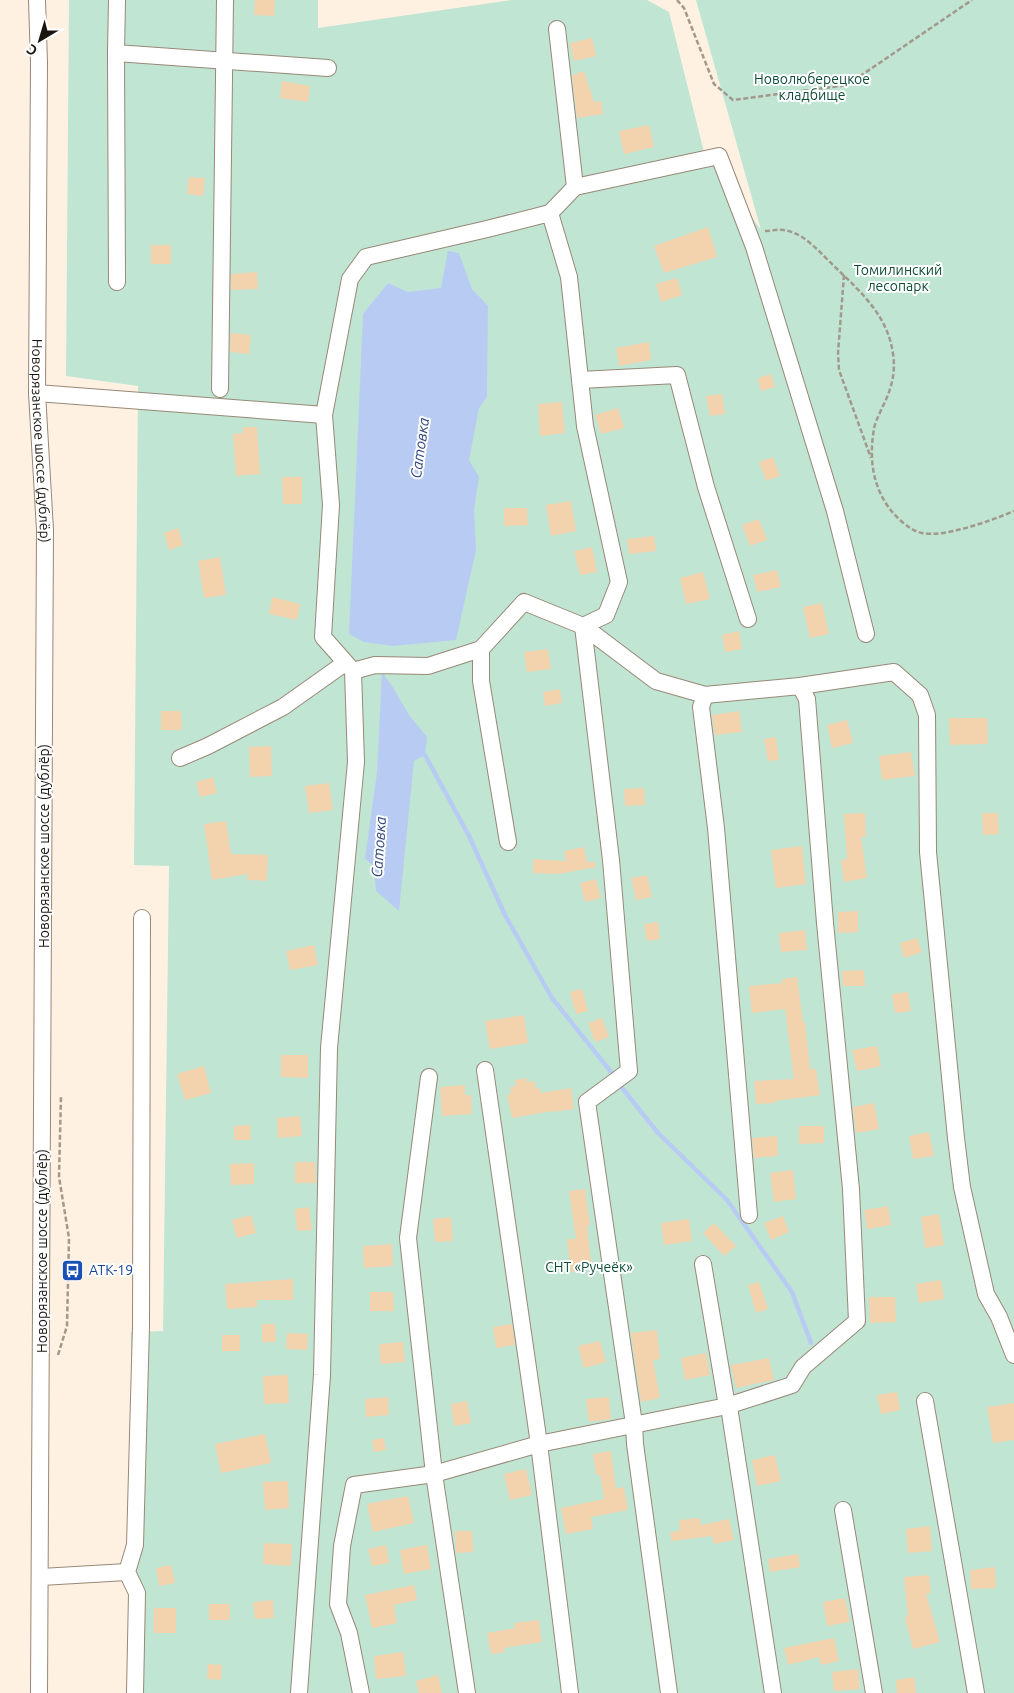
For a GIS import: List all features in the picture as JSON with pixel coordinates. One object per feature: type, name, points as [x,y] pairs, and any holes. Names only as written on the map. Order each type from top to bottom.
[{"type":"street","name":"Новорязанское шоссе (дублёр)","points":[[37,0],[37,393],[45,530],[39,1693]]},
{"type":"street","points":[[116,0],[118,282]]},
{"type":"street","points":[[220,389],[224,0]]},
{"type":"street","points":[[557,29],[575,187]]},
{"type":"street","points":[[116,53],[328,68]]},
{"type":"street","points":[[299,1693],[322,1375],[329,1048],[356,762],[349,667],[323,637],[331,505],[324,415],[350,279],[366,257],[487,230],[550,213],[575,187],[719,156],[748,232],[835,511],[866,634]]},
{"type":"street","points":[[550,213],[569,277],[585,426],[619,582],[606,615],[583,626]]},
{"type":"street","points":[[580,380],[677,375],[706,487],[748,618]]},
{"type":"street","points":[[37,393],[324,415]]},
{"type":"street","points":[[180,758],[283,708],[349,667],[428,666],[481,649],[524,602],[583,626],[656,681],[705,695],[800,686],[894,672],[920,695],[927,714],[928,852],[962,1187],[986,1294],[999,1317],[1014,1355]]},
{"type":"street","points":[[583,626],[611,860],[629,1071],[587,1102],[634,1424],[635,1444],[669,1693]]},
{"type":"street","points":[[481,649],[481,681],[508,842]]},
{"type":"street","points":[[362,1693],[349,1633],[338,1604],[342,1546],[354,1486],[434,1474],[539,1444],[726,1406],[792,1384],[803,1367],[857,1321],[851,1189],[825,923],[807,699],[800,686]]},
{"type":"street","points":[[705,695],[701,706],[716,828],[749,1215]]},
{"type":"street","points":[[135,1693],[137,1593],[128,1572],[135,1545],[141,1326],[142,918]]},
{"type":"street","points":[[485,1070],[539,1444],[570,1693]]},
{"type":"street","points":[[429,1077],[408,1238],[434,1474],[467,1693]]},
{"type":"street","points":[[703,1264],[726,1406],[730,1413],[773,1693]]},
{"type":"street","points":[[925,1401],[976,1693]]},
{"type":"street","points":[[843,1510],[874,1693]]},
{"type":"street","points":[[41,1577],[128,1572]]},
{"type":"path","points":[[677,0],[684,8],[714,84],[733,100],[847,85],[972,0]]},
{"type":"path","points":[[748,232],[785,230],[805,239],[867,297],[882,320],[890,337],[895,373],[890,392],[874,426],[871,446],[873,472],[880,493],[888,507],[911,529],[924,534],[951,531],[995,519],[1014,511]]},
{"type":"path","points":[[844,275],[838,353],[839,370],[872,462]]},
{"type":"path","points":[[56,1360],[67,1326],[68,1316],[69,1238],[59,1177],[61,1095]]},
{"type":"green space","name":"СНТ «Ручеёк»","points":[[69,0],[318,0],[318,28],[511,0],[647,0],[669,12],[704,152],[761,230],[696,0],[1014,0],[1014,1693],[130,1693],[132,1560],[131,1332],[163,1331],[169,866],[134,865],[138,386],[66,376]]},
{"type":"water","name":"Сатовка","points":[[448,251],[459,253],[472,289],[488,306],[487,397],[479,408],[469,460],[479,477],[474,510],[476,550],[456,640],[393,646],[364,642],[349,634],[363,314],[388,283],[408,292],[441,288]]},
{"type":"water","name":"Сатовка","points":[[382,672],[409,715],[427,737],[425,755],[414,761],[399,911],[376,891],[374,867],[365,858],[377,773]]},
{"type":"building","points":[[255,0],[275,0],[274,16],[254,15]]},
{"type":"building","points":[[592,38],[596,56],[574,61],[570,43]]},
{"type":"building","points":[[584,71],[594,102],[601,101],[603,114],[577,118],[572,75]]},
{"type":"building","points":[[282,81],[310,86],[308,102],[280,98]]},
{"type":"building","points":[[649,125],[654,147],[624,154],[619,131]]},
{"type":"building","points":[[189,177],[205,178],[203,196],[187,194]]},
{"type":"building","points":[[708,227],[717,257],[664,273],[654,246]]},
{"type":"building","points":[[151,245],[171,245],[171,264],[151,264]]},
{"type":"building","points":[[257,272],[258,289],[231,290],[231,274]]},
{"type":"building","points":[[677,278],[682,295],[661,302],[656,284]]},
{"type":"building","points":[[231,333],[251,335],[249,354],[230,352]]},
{"type":"building","points":[[649,342],[651,360],[619,366],[616,348]]},
{"type":"building","points":[[771,374],[775,387],[761,391],[758,378]]},
{"type":"building","points":[[722,394],[725,414],[710,416],[706,396]]},
{"type":"building","points":[[562,402],[565,433],[540,436],[538,404]]},
{"type":"building","points":[[618,408],[624,428],[601,434],[595,415]]},
{"type":"building","points":[[243,427],[257,427],[260,474],[236,476],[233,434],[243,433]]},
{"type":"building","points":[[773,457],[780,476],[766,481],[759,462]]},
{"type":"building","points":[[282,477],[302,477],[302,504],[283,504]]},
{"type":"building","points":[[571,501],[576,531],[551,536],[546,505]]},
{"type":"building","points":[[504,508],[527,508],[528,525],[504,526]]},
{"type":"building","points":[[759,519],[767,540],[750,546],[742,525]]},
{"type":"building","points":[[178,528],[183,545],[169,550],[164,533]]},
{"type":"building","points":[[654,536],[656,551],[629,554],[627,539]]},
{"type":"building","points":[[592,547],[597,572],[580,575],[574,551]]},
{"type":"building","points":[[220,557],[226,595],[204,598],[198,561]]},
{"type":"building","points":[[777,570],[781,587],[757,592],[753,575]]},
{"type":"building","points":[[703,572],[710,599],[686,604],[680,578]]},
{"type":"building","points":[[272,597],[300,604],[297,620],[269,614]]},
{"type":"building","points":[[822,603],[829,634],[810,638],[803,607]]},
{"type":"building","points":[[739,631],[742,649],[725,652],[722,635]]},
{"type":"building","points":[[548,649],[551,669],[527,672],[524,652]]},
{"type":"building","points":[[560,689],[562,703],[545,706],[543,692]]},
{"type":"building","points":[[161,711],[181,711],[182,730],[161,730]]},
{"type":"building","points":[[739,711],[742,732],[715,735],[712,715]]},
{"type":"building","points":[[949,718],[987,718],[988,744],[950,745]]},
{"type":"building","points":[[847,720],[853,743],[832,748],[827,725]]},
{"type":"building","points":[[776,737],[779,760],[768,761],[764,739]]},
{"type":"building","points":[[271,746],[272,776],[250,777],[249,747]]},
{"type":"building","points":[[911,752],[915,776],[882,780],[879,756]]},
{"type":"building","points":[[213,777],[217,793],[200,797],[196,782]]},
{"type":"building","points":[[329,783],[333,810],[309,813],[305,786]]},
{"type":"building","points":[[644,788],[645,805],[625,806],[624,789]]},
{"type":"building","points":[[865,813],[866,837],[861,837],[867,878],[844,882],[841,860],[847,859],[844,814]]},
{"type":"building","points":[[982,813],[998,813],[999,834],[983,835]]},
{"type":"building","points":[[226,821],[231,854],[268,855],[267,881],[247,880],[248,874],[212,880],[204,824]]},
{"type":"building","points":[[802,846],[806,884],[776,888],[771,850]]},
{"type":"building","points":[[584,847],[587,862],[595,862],[596,867],[559,874],[533,873],[533,859],[566,861],[564,851]]},
{"type":"building","points":[[647,875],[652,897],[636,900],[631,878]]},
{"type":"building","points":[[596,879],[601,898],[585,902],[580,883]]},
{"type":"building","points":[[858,911],[858,932],[838,933],[838,912]]},
{"type":"building","points":[[658,922],[660,939],[647,941],[644,924]]},
{"type":"building","points":[[805,930],[807,950],[781,952],[779,933]]},
{"type":"building","points":[[917,938],[922,952],[904,958],[900,943]]},
{"type":"building","points":[[314,945],[318,965],[290,970],[286,951]]},
{"type":"building","points":[[864,970],[865,986],[843,986],[842,971]]},
{"type":"building","points":[[797,977],[803,1022],[805,1022],[810,1069],[816,1069],[820,1095],[775,1101],[775,1103],[756,1104],[754,1081],[794,1079],[785,1009],[752,1013],[749,986],[782,983],[782,979]]},
{"type":"building","points":[[582,989],[588,1011],[576,1014],[570,992]]},
{"type":"building","points":[[908,992],[911,1011],[895,1013],[892,994]]},
{"type":"building","points":[[524,1015],[528,1043],[490,1049],[485,1021]]},
{"type":"building","points":[[602,1018],[609,1037],[595,1042],[588,1023]]},
{"type":"building","points":[[877,1046],[881,1066],[857,1071],[852,1050]]},
{"type":"building","points":[[281,1055],[308,1055],[308,1078],[281,1077]]},
{"type":"building","points":[[204,1066],[211,1093],[185,1100],[177,1074]]},
{"type":"building","points":[[527,1078],[527,1082],[534,1081],[536,1089],[540,1088],[541,1093],[571,1088],[574,1109],[512,1118],[507,1095],[511,1094],[510,1087],[516,1086],[515,1080]]},
{"type":"building","points":[[465,1085],[465,1095],[471,1095],[472,1114],[442,1116],[440,1087]]},
{"type":"building","points":[[874,1103],[879,1129],[856,1133],[853,1107]]},
{"type":"building","points":[[300,1116],[302,1136],[278,1138],[277,1118]]},
{"type":"building","points":[[250,1125],[251,1140],[234,1140],[234,1126]]},
{"type":"building","points":[[799,1126],[824,1126],[824,1143],[799,1144]]},
{"type":"building","points":[[929,1132],[934,1156],[913,1159],[909,1136]]},
{"type":"building","points":[[777,1136],[778,1156],[754,1158],[752,1138]]},
{"type":"building","points":[[295,1162],[315,1162],[316,1183],[295,1183]]},
{"type":"building","points":[[254,1163],[254,1184],[231,1185],[230,1164]]},
{"type":"building","points":[[793,1170],[796,1199],[774,1202],[770,1173]]},
{"type":"building","points":[[585,1189],[590,1225],[587,1226],[592,1269],[571,1272],[567,1239],[576,1239],[569,1191]]},
{"type":"building","points":[[888,1206],[891,1225],[867,1229],[864,1210]]},
{"type":"building","points":[[309,1207],[312,1230],[297,1231],[295,1209]]},
{"type":"building","points":[[939,1214],[944,1245],[925,1248],[921,1217]]},
{"type":"building","points":[[251,1215],[256,1233],[237,1238],[232,1220]]},
{"type":"building","points":[[783,1216],[789,1232],[771,1240],[764,1223]]},
{"type":"building","points":[[451,1217],[453,1241],[435,1242],[433,1219]]},
{"type":"building","points":[[689,1219],[692,1241],[664,1245],[661,1223]]},
{"type":"building","points":[[714,1223],[736,1246],[724,1256],[703,1233]]},
{"type":"building","points":[[392,1244],[393,1266],[364,1268],[363,1246]]},
{"type":"building","points":[[293,1279],[293,1300],[257,1300],[257,1307],[227,1309],[225,1284]]},
{"type":"building","points":[[941,1280],[944,1299],[919,1303],[916,1284]]},
{"type":"building","points":[[759,1282],[768,1309],[756,1313],[748,1285]]},
{"type":"building","points":[[370,1292],[393,1292],[394,1311],[370,1311]]},
{"type":"building","points":[[869,1297],[895,1297],[896,1322],[870,1323]]},
{"type":"building","points":[[262,1324],[275,1324],[276,1342],[262,1342]]},
{"type":"building","points":[[512,1324],[515,1345],[496,1348],[493,1327]]},
{"type":"building","points":[[657,1330],[660,1359],[653,1360],[660,1398],[641,1402],[631,1333]]},
{"type":"building","points":[[287,1333],[308,1334],[307,1350],[286,1349]]},
{"type":"building","points":[[222,1335],[240,1335],[240,1351],[222,1351]]},
{"type":"building","points":[[600,1341],[606,1362],[584,1368],[578,1346]]},
{"type":"building","points":[[403,1342],[405,1362],[381,1364],[379,1344]]},
{"type":"building","points":[[706,1353],[710,1375],[685,1380],[681,1358]]},
{"type":"building","points":[[769,1358],[774,1380],[736,1388],[731,1365]]},
{"type":"building","points":[[288,1375],[289,1403],[264,1404],[263,1376]]},
{"type":"building","points":[[897,1392],[900,1410],[881,1414],[877,1395]]},
{"type":"building","points":[[388,1397],[389,1415],[366,1417],[365,1399]]},
{"type":"building","points":[[609,1397],[611,1419],[589,1422],[586,1399]]},
{"type":"building","points":[[467,1401],[471,1423],[454,1426],[451,1404]]},
{"type":"building","points":[[1014,1403],[1014,1440],[993,1443],[987,1407]]},
{"type":"building","points":[[265,1434],[271,1463],[221,1473],[215,1444]]},
{"type":"building","points":[[384,1438],[386,1450],[374,1452],[372,1440]]},
{"type":"building","points":[[611,1451],[616,1489],[624,1487],[628,1510],[591,1517],[593,1529],[566,1534],[561,1508],[604,1499],[600,1475],[596,1475],[593,1454]]},
{"type":"building","points":[[775,1455],[781,1481],[757,1486],[752,1460]]},
{"type":"building","points":[[526,1469],[532,1495],[510,1500],[504,1474]]},
{"type":"building","points":[[288,1481],[289,1508],[265,1510],[263,1482]]},
{"type":"building","points":[[408,1496],[414,1523],[373,1532],[367,1504]]},
{"type":"building","points":[[700,1518],[701,1525],[729,1519],[734,1540],[714,1544],[712,1536],[672,1541],[670,1533],[680,1530],[679,1520]]},
{"type":"building","points":[[930,1526],[932,1551],[908,1553],[906,1529]]},
{"type":"building","points":[[455,1531],[472,1531],[473,1552],[456,1553]]},
{"type":"building","points":[[264,1543],[292,1544],[291,1566],[263,1564]]},
{"type":"building","points":[[386,1545],[389,1563],[372,1566],[368,1549]]},
{"type":"building","points":[[427,1545],[431,1569],[404,1574],[400,1550]]},
{"type":"building","points":[[798,1554],[800,1567],[770,1572],[768,1559]]},
{"type":"building","points":[[171,1565],[175,1583],[159,1586],[156,1568]]},
{"type":"building","points":[[995,1567],[996,1588],[971,1589],[970,1570]]},
{"type":"building","points":[[929,1575],[931,1593],[926,1594],[940,1642],[913,1649],[905,1617],[908,1616],[904,1577]]},
{"type":"building","points":[[414,1585],[417,1600],[394,1605],[397,1623],[372,1628],[365,1595]]},
{"type":"building","points":[[845,1598],[850,1622],[827,1626],[823,1602]]},
{"type":"building","points":[[273,1600],[274,1618],[255,1619],[253,1602]]},
{"type":"building","points":[[209,1604],[230,1604],[230,1620],[209,1620]]},
{"type":"building","points":[[154,1608],[176,1608],[176,1633],[154,1633]]},
{"type":"building","points":[[539,1620],[542,1642],[504,1648],[505,1652],[491,1654],[487,1633],[515,1628],[514,1623]]},
{"type":"building","points":[[834,1638],[839,1661],[821,1665],[819,1657],[788,1665],[784,1648]]},
{"type":"building","points":[[403,1652],[406,1676],[376,1679],[374,1656]]},
{"type":"building","points":[[208,1664],[222,1665],[221,1680],[207,1679]]},
{"type":"building","points":[[858,1669],[860,1689],[834,1691],[832,1672]]},
{"type":"building","points":[[438,1675],[442,1693],[419,1693],[416,1681]]},
{"type":"building","points":[[914,1677],[916,1693],[897,1693],[896,1680]]},
{"type":"waterway","points":[[425,755],[469,836],[505,915],[552,998],[615,1077]]},
{"type":"waterway","points":[[619,1084],[658,1133],[727,1200],[792,1292],[811,1343]]},
{"type":"place","name":"АТК-19","points":[[73,1270]]},
{"type":"park label","name":"Новолюберецкое кладбище","points":[[812,88]]},
{"type":"park label","name":"Томилинский лесопарк","points":[[898,278]]}]
